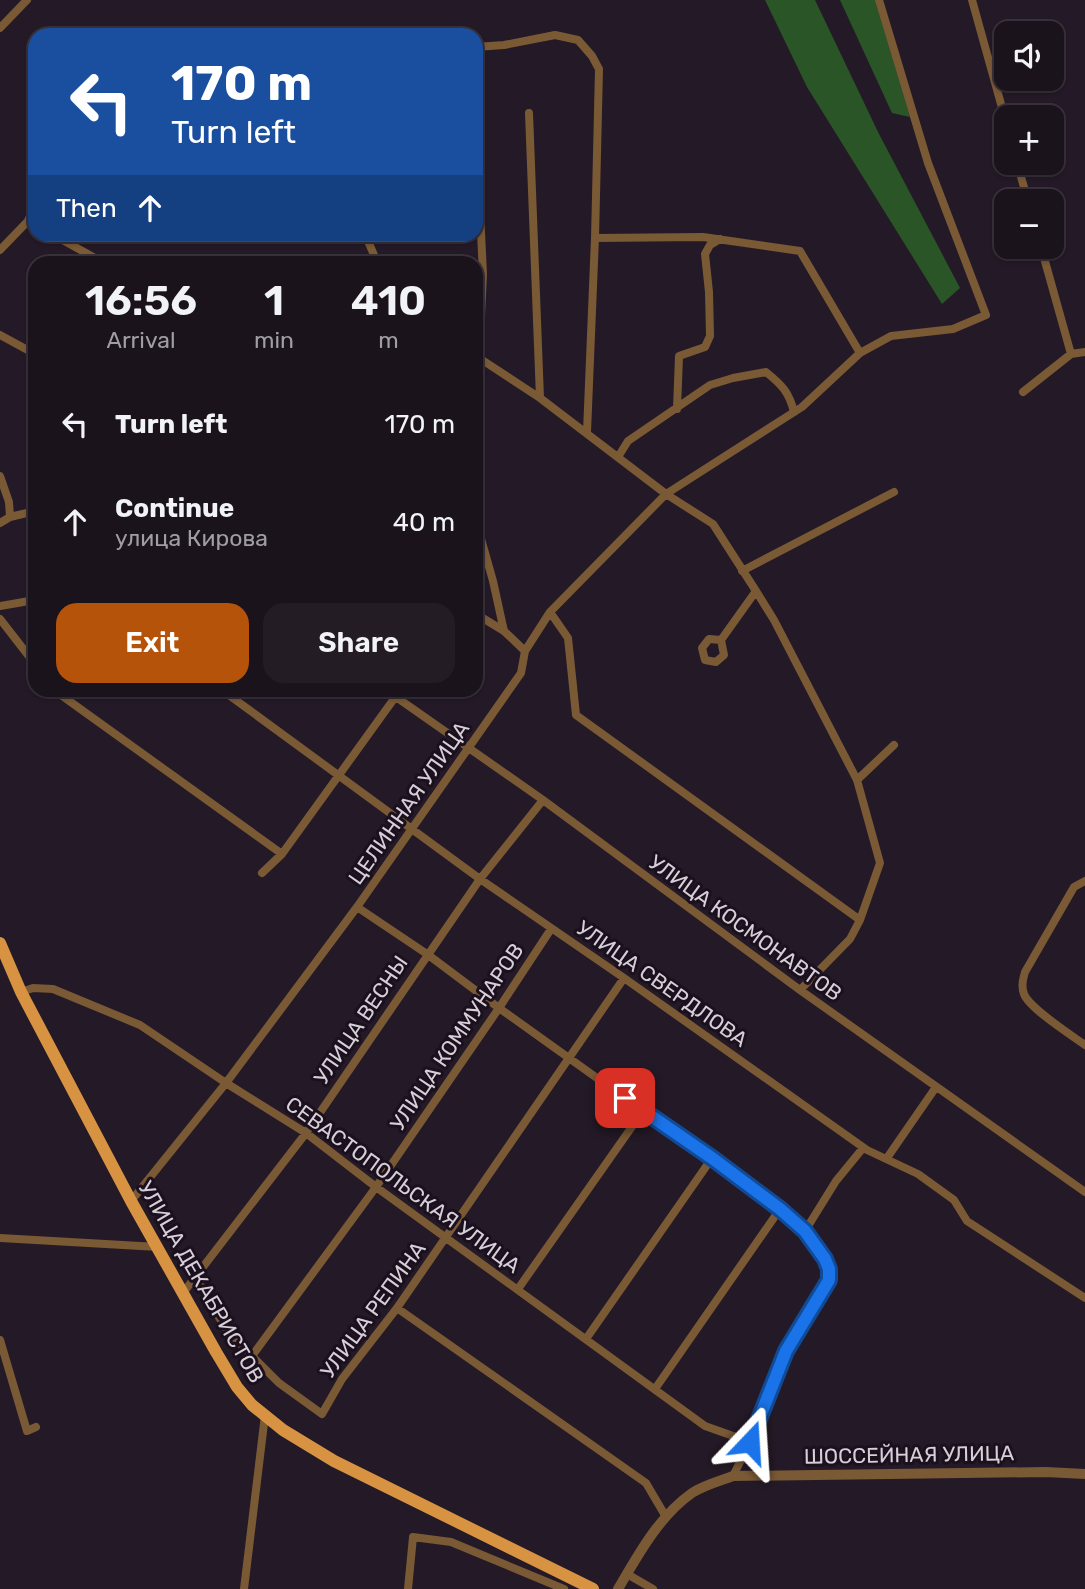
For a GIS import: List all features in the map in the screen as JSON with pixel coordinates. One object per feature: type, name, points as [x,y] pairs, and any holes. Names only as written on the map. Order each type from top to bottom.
[{"type":"main road","name":"УЛИЦА ДЕКАБРИСТОВ","points":[[0,943],[21,992],[131,1201],[237,1387],[252,1405],[283,1430],[334,1461],[576,1586],[593,1589]]},
{"type":"street","points":[[0,28],[27,0]]},
{"type":"street","name":"ЦЕЛИННАЯ УЛИЦА","points":[[131,1201],[226,1083],[413,829],[521,673],[525,651],[550,612],[666,494],[802,407],[860,353],[891,336],[953,329],[986,314],[928,163],[879,0]]},
{"type":"street","points":[[972,0],[1001,105]]},
{"type":"street","points":[[483,46],[555,35],[578,40],[593,56],[599,69],[587,432]]},
{"type":"street","points":[[529,113],[540,398]]},
{"type":"street","points":[[0,250],[28,226]]},
{"type":"street","points":[[595,238],[703,237],[800,251],[860,353]]},
{"type":"street","points":[[677,409],[680,356],[705,347],[710,336],[705,254],[710,245],[720,239]]},
{"type":"street","points":[[66,242],[91,256]]},
{"type":"street","points":[[1044,259],[1071,354]]},
{"type":"street","points":[[0,335],[28,350]]},
{"type":"street","points":[[1023,392],[1071,354],[1085,352]]},
{"type":"street","points":[[483,360],[587,432],[666,494],[713,524],[774,620],[857,779],[880,863],[860,920],[850,939],[800,990]]},
{"type":"street","points":[[618,457],[628,440],[710,385],[733,378],[766,372],[782,385],[791,398],[794,412]]},
{"type":"street","points":[[0,476],[9,502],[10,517]]},
{"type":"street","points":[[742,570],[894,492]]},
{"type":"street","points":[[0,523],[10,517],[28,513]]},
{"type":"street","points":[[483,548],[505,631]]},
{"type":"street","points":[[721,640],[756,591]]},
{"type":"street","points":[[0,606],[28,601]]},
{"type":"street","points":[[550,612],[568,638],[576,715],[860,920]]},
{"type":"street","points":[[483,618],[505,631],[525,651]]},
{"type":"street","points":[[0,619],[28,655]]},
{"type":"street","points":[[64,697],[282,853]]},
{"type":"street","name":"УЛИЦА СВЕРДЛОВА","points":[[232,697],[480,879],[863,1148],[918,1174],[954,1200],[967,1221],[1085,1298]]},
{"type":"street","points":[[262,873],[282,853],[395,697]]},
{"type":"street","name":"УЛИЦА КОСМОНАВТОВ","points":[[397,697],[543,800],[800,990],[1085,1192]]},
{"type":"street","points":[[857,779],[894,745]]},
{"type":"street","name":"УЛИЦА ВЕСНЫ","points":[[183,1293],[306,1133],[480,879],[543,800]]},
{"type":"street","points":[[1085,881],[1073,887],[1025,972],[1022,984],[1024,995],[1031,1005],[1085,1045]]},
{"type":"street","points":[[357,907],[427,954],[780,1209],[805,1231],[825,1259],[829,1280],[786,1351],[750,1442],[733,1476]]},
{"type":"street","name":"УЛИЦА КОММУНАРОВ","points":[[252,1356],[376,1186],[551,929]]},
{"type":"street","name":"УЛИЦА РЕПИНА","points":[[252,1356],[279,1383],[322,1414],[342,1379],[397,1308],[624,978]]},
{"type":"street","name":"СЕВАСТОПОЛЬСКАЯ УЛИЦА","points":[[21,992],[33,988],[52,989],[141,1025],[306,1133],[705,1426],[750,1442]]},
{"type":"street","points":[[887,1158],[936,1087]]},
{"type":"street","points":[[518,1289],[643,1111]]},
{"type":"street","points":[[805,1231],[836,1181],[863,1148]]},
{"type":"street","points":[[586,1339],[712,1158]]},
{"type":"street","points":[[655,1389],[780,1209]]},
{"type":"street","points":[[0,1238],[158,1247]]},
{"type":"street","points":[[195,1276],[228,1331],[252,1356]]},
{"type":"street","points":[[397,1308],[646,1483],[666,1517]]},
{"type":"street","points":[[0,1340],[27,1431],[36,1427]]},
{"type":"street","points":[[244,1589],[265,1415]]},
{"type":"street","name":"ШОССЕЙНАЯ УЛИЦА","points":[[618,1589],[666,1517],[692,1493],[733,1476],[1046,1472],[1085,1474]]},
{"type":"street","points":[[408,1589],[413,1537],[451,1542],[564,1589]]},
{"type":"street","points":[[627,1574],[653,1589]]},
{"type":"green space","points":[[765,0],[815,0],[878,132],[960,288],[942,304],[807,87]]},
{"type":"green space","points":[[840,0],[875,0],[910,117],[892,113]]},
{"type":"route","points":[[625,1098],[780,1209],[813,1240],[829,1269],[829,1280],[786,1351],[750,1442]]}]
